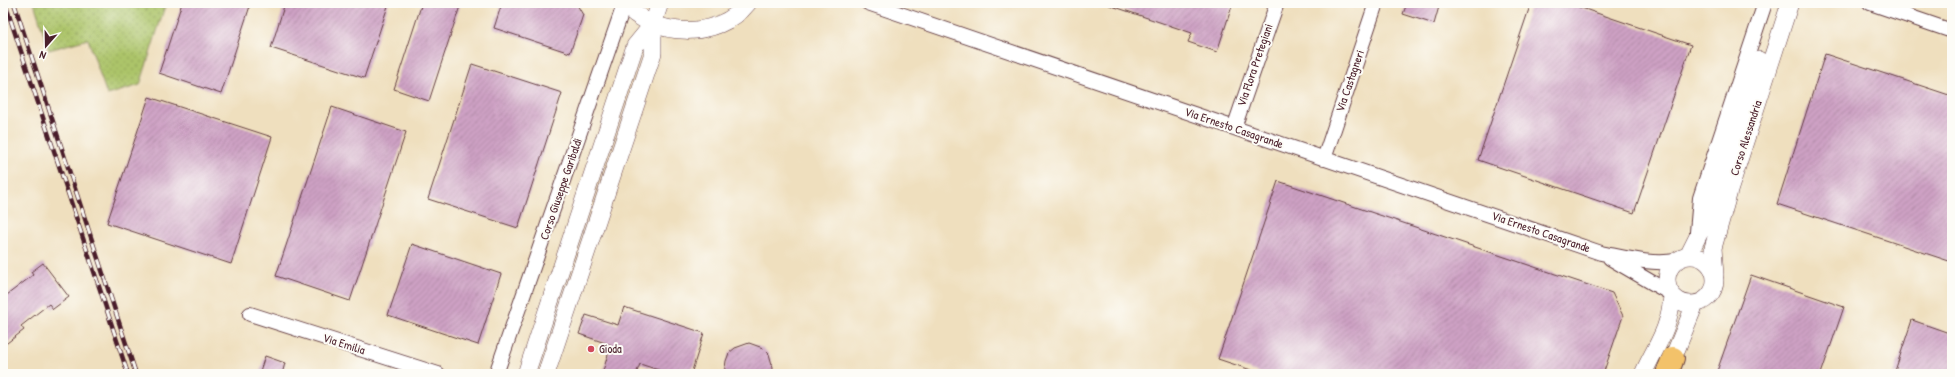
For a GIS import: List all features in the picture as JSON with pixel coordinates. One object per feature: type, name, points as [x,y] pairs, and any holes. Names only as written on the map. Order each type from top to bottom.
[{"type":"street","name":"Corso Giuseppe Garibaldi","points":[[546,374],[653,53],[653,24],[660,3]]},
{"type":"street","name":"Corso Giuseppe Garibaldi","points":[[496,374],[623,4],[633,13],[653,24],[679,31],[702,30],[724,22],[743,9],[748,3]]},
{"type":"street","name":"Via Ernesto Casagrande","points":[[868,3],[1601,253],[1643,261],[1664,263],[1687,252]]},
{"type":"street","name":"Via Flora Pretegiani","points":[[1234,128],[1277,3]]},
{"type":"street","name":"Via Castagneri","points":[[1324,159],[1376,3]]},
{"type":"street","name":"Corso Alessandria","points":[[1687,252],[1700,198],[1766,3]]},
{"type":"street","points":[[1643,374],[1664,334],[1671,310],[1671,294],[1666,281],[1669,269],[1687,252],[1703,226],[1779,3]]},
{"type":"street","name":"Corso Alessandria","points":[[1715,275],[1714,248],[1729,191],[1790,3]]},
{"type":"street","points":[[1870,3],[1952,31]]},
{"type":"street","name":"Corso Giuseppe Garibaldi","points":[[526,374],[635,46],[653,24]]},
{"type":"street","points":[[1671,294],[1680,302],[1695,304],[1702,302],[1713,291],[1715,275],[1713,268],[1702,258],[1687,252]]},
{"type":"street","name":"Via Ernesto Casagrande","points":[[1601,253],[1671,294]]},
{"type":"street","points":[[1668,369],[1695,304]]},
{"type":"street","name":"Via Emilia","points":[[250,314],[438,374]]},
{"type":"green space","points":[[34,3],[166,3],[140,85],[107,95],[88,39],[49,50]]},
{"type":"building","points":[[182,3],[251,3],[221,94],[159,73]]},
{"type":"building","points":[[285,3],[389,3],[364,78],[271,48]]},
{"type":"building","points":[[422,3],[461,3],[429,101],[394,89]]},
{"type":"building","points":[[502,3],[576,3],[583,15],[570,53],[494,28]]},
{"type":"building","points":[[1109,3],[1233,3],[1217,52],[1188,42],[1192,33],[1109,5]]},
{"type":"building","points":[[1407,3],[1440,3],[1434,24],[1403,14]]},
{"type":"building","points":[[1531,3],[1567,3],[1691,45],[1634,213],[1478,160]]},
{"type":"building","points":[[1825,54],[1952,96],[1952,262],[1777,204]]},
{"type":"building","points":[[472,64],[562,93],[518,228],[428,199]]},
{"type":"building","points":[[149,97],[272,137],[231,264],[107,223]]},
{"type":"building","points":[[332,107],[406,132],[350,301],[276,276]]},
{"type":"building","points":[[1278,181],[1612,293],[1623,316],[1603,374],[1263,374],[1218,359]]},
{"type":"building","points":[[412,244],[501,274],[478,345],[388,315]]},
{"type":"building","points":[[43,263],[69,297],[53,309],[49,304],[21,326],[24,330],[3,346],[3,298],[33,275],[31,272]]},
{"type":"building","points":[[1751,275],[1844,307],[1821,374],[1716,374]]},
{"type":"building","points":[[624,307],[704,333],[691,374],[671,374],[640,364],[636,374],[602,374],[611,345],[579,334],[586,315],[618,325]]},
{"type":"building","points":[[1912,320],[1952,334],[1952,374],[1894,374]]},
{"type":"building","points":[[749,343],[763,348],[769,354],[773,368],[772,374],[724,374],[729,353],[735,348]]},
{"type":"building","points":[[265,356],[285,363],[282,374],[259,374]]},
{"type":"railway","points":[[5,3],[128,374]]},
{"type":"railway","points":[[14,3],[136,374]]},
{"type":"place","name":"Gioda","points":[[591,349]]}]
